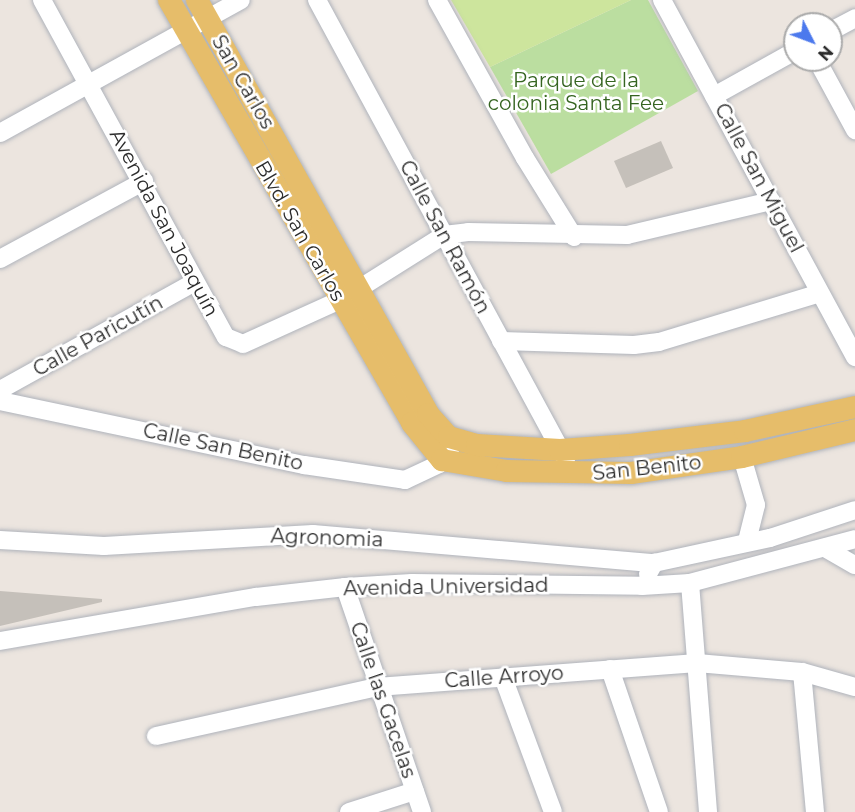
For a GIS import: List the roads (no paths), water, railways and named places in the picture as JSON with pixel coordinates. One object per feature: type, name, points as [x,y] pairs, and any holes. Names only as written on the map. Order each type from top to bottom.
[{"type":"main road","name":"Blvd. San Carlos","points":[[169,0],[424,443],[440,459]]},
{"type":"main road","name":"San Carlos","points":[[202,10],[360,288],[434,424],[456,440]]},
{"type":"main road","name":"San Benito","points":[[456,440],[560,450],[687,440],[855,407]]},
{"type":"main road","name":"San Benito","points":[[440,459],[481,469],[574,475],[631,473],[742,457],[855,430]]},
{"type":"street","name":"Avenida San Joaquín","points":[[42,0],[144,182],[226,338],[234,343],[243,344],[340,300]]},
{"type":"street","points":[[0,133],[186,31],[202,10],[241,0]]},
{"type":"street","name":"Calle San Ramón","points":[[317,0],[574,475]]},
{"type":"street","points":[[437,0],[525,158],[574,237]]},
{"type":"street","name":"Calle San Miguel","points":[[665,1],[820,293],[853,347]]},
{"type":"street","points":[[714,96],[783,58]]},
{"type":"street","points":[[824,72],[855,130]]},
{"type":"street","points":[[0,260],[144,182]]},
{"type":"street","points":[[360,288],[444,236],[468,232],[574,237],[655,231],[771,201]]},
{"type":"street","name":"Calle Paricutín","points":[[0,390],[195,282]]},
{"type":"street","points":[[501,341],[634,345],[659,342],[820,293]]},
{"type":"street","name":"Calle San Benito","points":[[0,401],[304,465],[405,480],[424,473],[440,459]]},
{"type":"street","points":[[440,459],[456,440]]},
{"type":"street","points":[[742,457],[756,505],[747,542]]},
{"type":"street","points":[[642,586],[654,563],[747,542],[855,510]]},
{"type":"street","name":"Agronomia","points":[[0,540],[104,546],[314,534],[654,563]]},
{"type":"street","name":"Avenida Universidad","points":[[0,641],[256,597],[345,587],[412,583],[642,586],[690,583],[855,539]]},
{"type":"street","points":[[825,548],[855,565]]},
{"type":"street","points":[[690,583],[708,812]]},
{"type":"street","name":"Calle las Gacelas","points":[[345,587],[377,687],[422,812]]},
{"type":"street","name":"Calle Arroyo","points":[[156,736],[377,687],[610,669],[697,663],[802,672],[855,687]]},
{"type":"street","points":[[610,669],[659,812]]},
{"type":"street","points":[[802,672],[815,812]]},
{"type":"street","points":[[503,677],[554,812]]},
{"type":"street","points":[[349,812],[415,791]]},
{"type":"park label","name":"Parque de la colonia Santa Fee","points":[[576,92]]}]
